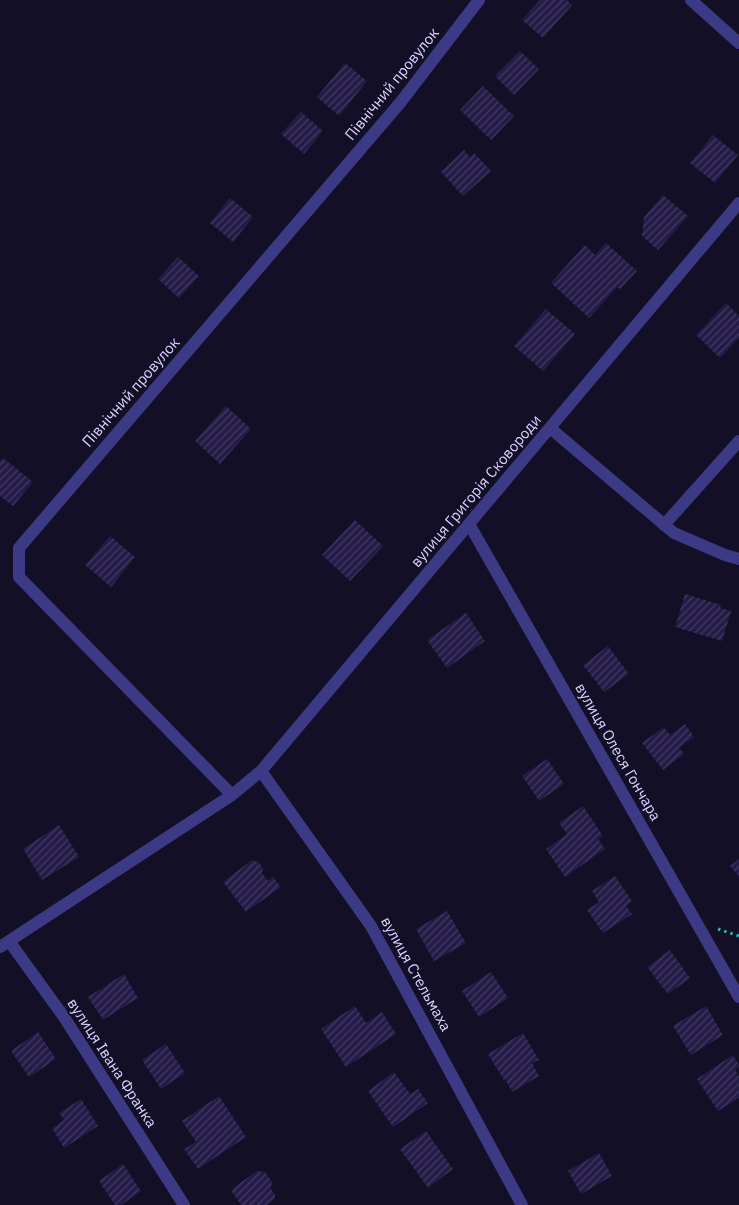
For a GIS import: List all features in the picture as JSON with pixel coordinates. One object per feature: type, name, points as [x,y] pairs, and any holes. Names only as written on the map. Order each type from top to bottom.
[{"type":"street","name":"Північний провулок","points":[[232,795],[19,577],[18,548],[400,103],[479,0]]},
{"type":"street","points":[[691,0],[739,43]]},
{"type":"street","name":"вулиця Григорія Сковороди","points":[[4,944],[232,795],[261,772],[739,203]]},
{"type":"street","points":[[550,428],[674,533],[739,559]]},
{"type":"street","points":[[664,525],[739,441]]},
{"type":"street","name":"вулиця Олеся Гончара","points":[[469,524],[739,997]]},
{"type":"street","name":"вулиця Стельмаха","points":[[261,772],[372,926],[522,1205]]},
{"type":"street","name":"вулиця Івана Франка","points":[[4,944],[64,1017],[184,1205]]},
{"type":"building","points":[[540,0],[567,0],[572,5],[543,38],[522,20]]},
{"type":"building","points":[[520,51],[539,69],[514,95],[495,76]]},
{"type":"building","points":[[345,63],[367,81],[339,116],[317,97]]},
{"type":"building","points":[[483,86],[514,116],[491,140],[460,110]]},
{"type":"building","points":[[301,112],[323,131],[304,154],[281,134]]},
{"type":"building","points":[[713,135],[738,155],[715,183],[690,163]]},
{"type":"building","points":[[464,150],[470,157],[474,153],[491,171],[463,196],[441,172]]},
{"type":"building","points":[[663,195],[688,216],[658,250],[642,236],[644,217]]},
{"type":"building","points":[[230,198],[253,217],[233,242],[210,223]]},
{"type":"building","points":[[606,243],[637,271],[620,289],[617,287],[589,318],[551,283],[585,245],[595,255]]},
{"type":"building","points":[[178,257],[199,276],[179,298],[158,279]]},
{"type":"building","points":[[726,303],[739,316],[739,338],[720,358],[696,335]]},
{"type":"building","points":[[546,309],[575,334],[543,371],[514,346]]},
{"type":"building","points":[[226,406],[251,429],[220,464],[195,441]]},
{"type":"building","points":[[3,458],[33,482],[13,506],[0,496],[0,461]]},
{"type":"building","points":[[355,520],[383,546],[350,581],[322,555]]},
{"type":"building","points":[[110,536],[135,557],[111,587],[85,565]]},
{"type":"building","points":[[685,594],[721,605],[720,608],[731,611],[722,641],[675,627]]},
{"type":"building","points":[[466,613],[485,641],[447,668],[427,640]]},
{"type":"building","points":[[608,646],[629,674],[604,692],[583,665]]},
{"type":"building","points":[[685,724],[694,737],[679,748],[684,754],[663,770],[642,743],[664,727],[670,735]]},
{"type":"building","points":[[547,759],[564,784],[539,801],[522,776]]},
{"type":"building","points":[[583,806],[603,836],[598,839],[605,849],[565,877],[546,849],[567,834],[559,823]]},
{"type":"building","points":[[59,825],[79,857],[42,880],[23,849]]},
{"type":"building","points":[[739,859],[739,877],[730,866]]},
{"type":"building","points":[[252,860],[258,862],[263,868],[262,873],[268,881],[273,877],[281,887],[246,912],[223,882]]},
{"type":"building","points":[[615,876],[632,901],[626,906],[632,914],[603,933],[587,910],[599,902],[592,891]]},
{"type":"building","points":[[447,911],[466,943],[434,961],[416,929]]},
{"type":"building","points":[[670,950],[690,978],[668,994],[647,967]]},
{"type":"building","points":[[491,972],[508,998],[479,1017],[462,991]]},
{"type":"building","points":[[124,974],[138,998],[103,1020],[88,997]]},
{"type":"building","points":[[355,1006],[366,1023],[382,1012],[396,1034],[346,1067],[321,1029]]},
{"type":"building","points":[[706,1006],[723,1035],[691,1055],[673,1026]]},
{"type":"building","points":[[38,1032],[56,1059],[29,1077],[11,1051]]},
{"type":"building","points":[[523,1033],[539,1060],[532,1063],[539,1076],[512,1092],[488,1054]]},
{"type":"building","points":[[166,1044],[185,1073],[161,1089],[142,1060]]},
{"type":"building","points":[[733,1055],[739,1065],[735,1070],[739,1076],[739,1098],[718,1111],[697,1079]]},
{"type":"building","points":[[394,1072],[410,1094],[418,1089],[428,1103],[393,1127],[368,1091]]},
{"type":"building","points":[[219,1096],[246,1137],[198,1169],[184,1149],[196,1142],[182,1121]]},
{"type":"building","points":[[81,1099],[98,1126],[64,1148],[52,1128],[64,1120],[59,1113]]},
{"type":"building","points":[[426,1131],[453,1169],[428,1188],[400,1149]]},
{"type":"building","points":[[599,1153],[612,1176],[581,1194],[568,1171]]},
{"type":"building","points":[[123,1164],[141,1191],[121,1205],[115,1205],[99,1181]]},
{"type":"building","points":[[257,1171],[265,1172],[272,1182],[271,1189],[275,1199],[267,1205],[241,1205],[232,1192],[233,1188]]}]
